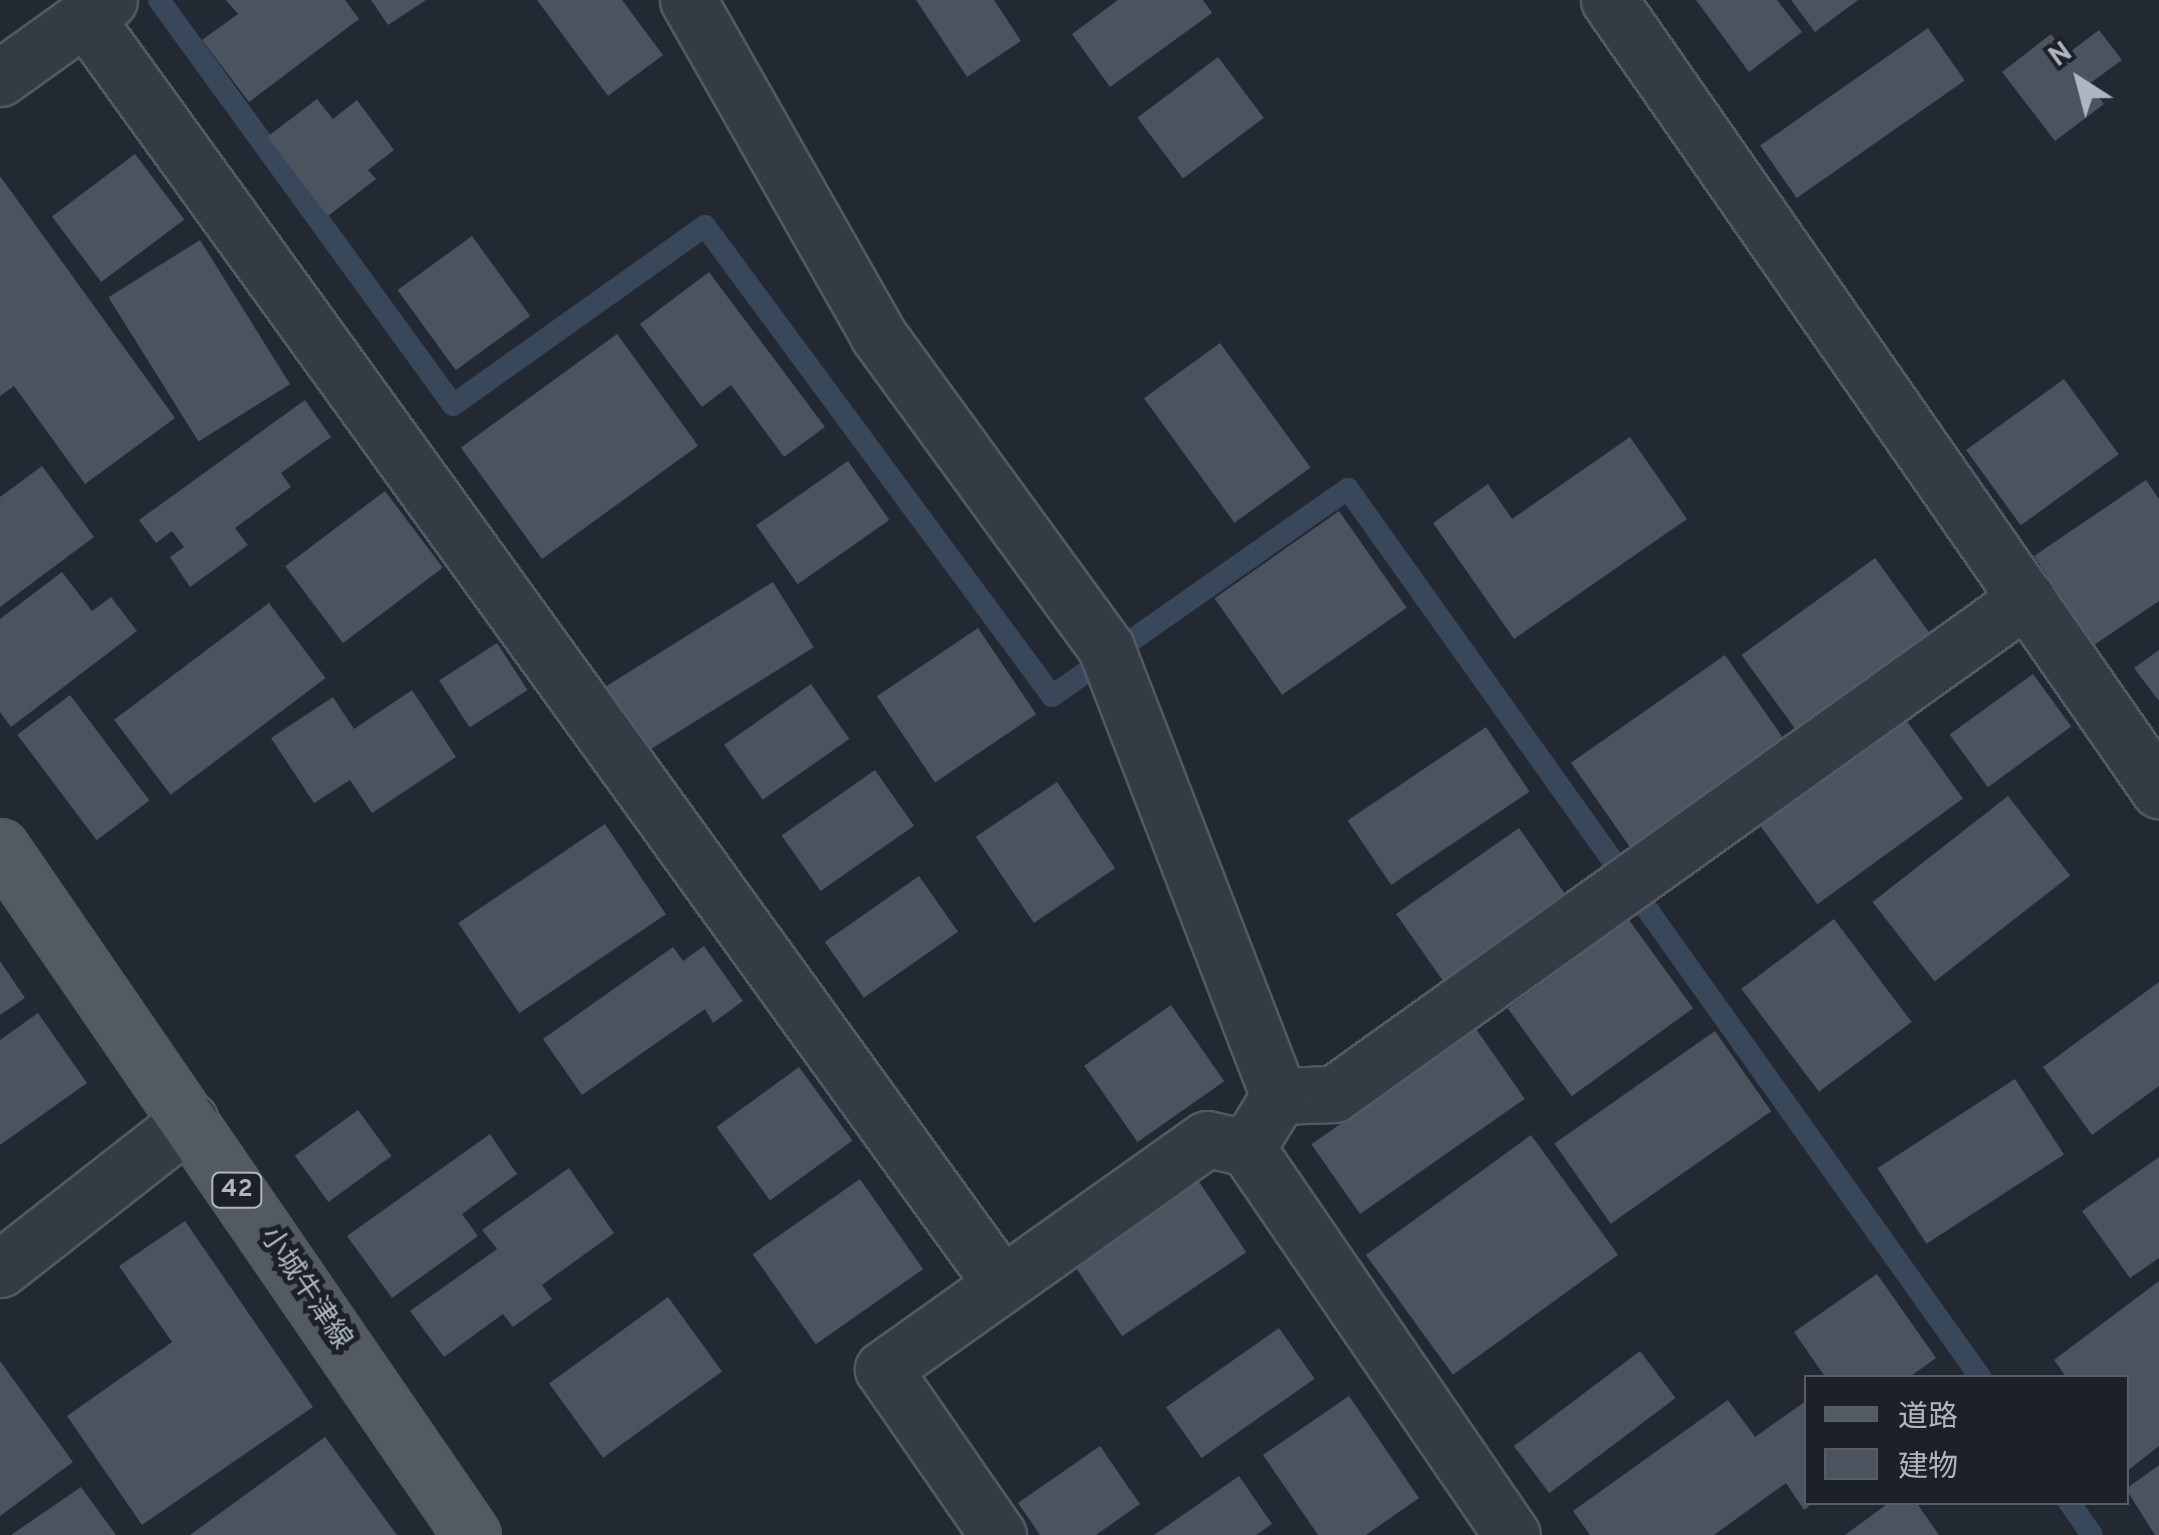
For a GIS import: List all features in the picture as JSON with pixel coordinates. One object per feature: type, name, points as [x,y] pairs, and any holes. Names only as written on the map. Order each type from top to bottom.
[{"type":"main road","name":"小城牛津線","points":[[0,848],[472,1535]]},
{"type":"street","points":[[688,0],[878,335],[1106,648],[1279,1096]]},
{"type":"street","points":[[1614,2],[2159,790]]},
{"type":"street","points":[[0,78],[97,9],[1000,1282]]},
{"type":"street","points":[[1279,1096],[1334,1094],[2027,598]]},
{"type":"street","points":[[1246,1148],[1279,1096]]},
{"type":"street","points":[[0,1268],[190,1120]]},
{"type":"street","points":[[998,1535],[883,1369],[1000,1282],[1207,1139],[1246,1148],[1512,1535]]},
{"type":"building","points":[[226,0],[345,0],[359,19],[249,102],[202,40],[238,14]]},
{"type":"building","points":[[371,0],[426,0],[388,25]]},
{"type":"building","points":[[537,0],[622,0],[663,55],[608,96]]},
{"type":"building","points":[[916,0],[994,0],[1021,41],[967,77]]},
{"type":"building","points":[[1118,0],[1203,0],[1212,13],[1110,87],[1072,34]]},
{"type":"building","points":[[1696,0],[1777,0],[1802,32],[1749,72]]},
{"type":"building","points":[[1791,0],[1858,0],[1815,32]]},
{"type":"building","points":[[1928,28],[1965,80],[1797,198],[1760,146]]},
{"type":"building","points":[[2099,30],[2122,60],[2089,84],[2104,104],[2055,141],[2002,72],[2051,34],[2066,55]]},
{"type":"building","points":[[1218,57],[1264,118],[1183,178],[1137,118]]},
{"type":"building","points":[[317,99],[333,119],[357,100],[394,150],[368,170],[376,179],[328,216],[267,137]]},
{"type":"building","points":[[135,154],[184,219],[101,282],[52,217]]},
{"type":"building","points":[[0,176],[175,418],[85,484],[14,386],[0,396]]},
{"type":"building","points":[[472,236],[530,316],[456,370],[398,290]]},
{"type":"building","points":[[200,240],[290,384],[198,441],[108,297]]},
{"type":"building","points":[[709,272],[825,427],[784,457],[731,385],[702,407],[640,324]]},
{"type":"building","points":[[617,334],[698,446],[542,559],[461,447]]},
{"type":"building","points":[[1220,343],[1311,468],[1234,523],[1144,398]]},
{"type":"building","points":[[2064,379],[2119,454],[2021,525],[1966,450]]},
{"type":"building","points":[[305,400],[331,437],[281,473],[291,487],[235,528],[248,545],[190,587],[170,557],[184,547],[172,531],[156,543],[139,520]]},
{"type":"building","points":[[1630,437],[1687,519],[1514,639],[1433,523],[1488,484],[1512,519]]},
{"type":"building","points":[[848,461],[889,520],[798,584],[756,525]]},
{"type":"building","points":[[42,466],[94,537],[0,607],[0,497]]},
{"type":"building","points":[[2146,480],[2159,499],[2159,601],[2094,645],[2034,556]]},
{"type":"building","points":[[385,491],[443,568],[343,643],[285,566]]},
{"type":"building","points":[[1339,511],[1407,608],[1282,695],[1214,598]]},
{"type":"building","points":[[1875,558],[1940,647],[1806,744],[1742,655]]},
{"type":"building","points":[[62,572],[92,611],[111,597],[137,631],[11,727],[0,712],[0,619]]},
{"type":"building","points":[[773,582],[814,647],[644,753],[603,688]]},
{"type":"building","points":[[269,603],[326,678],[171,795],[114,720]]},
{"type":"building","points":[[978,628],[1036,714],[935,782],[877,696]]},
{"type":"building","points":[[497,643],[527,690],[470,728],[439,681]]},
{"type":"building","points":[[2159,650],[2159,701],[2134,668]]},
{"type":"building","points":[[1725,655],[1790,748],[1636,856],[1571,763]]},
{"type":"building","points":[[2033,674],[2071,727],[1988,787],[1950,735]]},
{"type":"building","points":[[811,684],[849,739],[763,800],[724,745]]},
{"type":"building","points":[[412,690],[456,757],[372,813],[350,780],[314,803],[271,738],[333,697],[354,729]]},
{"type":"building","points":[[70,695],[149,800],[97,840],[17,735]]},
{"type":"building","points":[[1906,720],[1963,798],[1817,904],[1760,826]]},
{"type":"building","points":[[1486,727],[1530,792],[1391,885],[1348,820]]},
{"type":"building","points":[[875,770],[914,826],[821,891],[782,835]]},
{"type":"building","points":[[1057,782],[1115,868],[1034,923],[976,837]]},
{"type":"building","points":[[2008,796],[2070,876],[1935,981],[1872,902]]},
{"type":"building","points":[[605,824],[666,914],[519,1013],[458,923]]},
{"type":"building","points":[[1519,828],[1569,900],[1447,986],[1396,914]]},
{"type":"building","points":[[919,876],[958,932],[864,998],[825,942]]},
{"type":"building","points":[[1834,919],[1912,1022],[1819,1092],[1741,989]]},
{"type":"building","points":[[1629,920],[1693,1008],[1572,1096],[1508,1008]]},
{"type":"building","points":[[704,946],[743,1001],[713,1023],[705,1009],[582,1095],[543,1039],[673,947],[683,961]]},
{"type":"building","points":[[0,961],[25,998],[0,1015]]},
{"type":"building","points":[[2159,982],[2159,1086],[2092,1135],[2043,1067]]},
{"type":"building","points":[[1171,1005],[1224,1081],[1138,1142],[1084,1066]]},
{"type":"building","points":[[38,1013],[87,1083],[0,1145],[0,1040]]},
{"type":"building","points":[[1476,1029],[1525,1099],[1360,1214],[1311,1144]]},
{"type":"building","points":[[1715,1031],[1771,1111],[1611,1224],[1554,1143]]},
{"type":"building","points":[[799,1067],[852,1141],[770,1201],[716,1127]]},
{"type":"building","points":[[2015,1079],[2064,1154],[1926,1244],[1877,1168]]},
{"type":"building","points":[[358,1110],[392,1156],[328,1202],[295,1156]]},
{"type":"building","points":[[490,1134],[517,1174],[462,1214],[478,1236],[392,1298],[347,1236]]},
{"type":"building","points":[[1531,1135],[1618,1255],[1453,1375],[1366,1255]]},
{"type":"building","points":[[2159,1157],[2159,1258],[2130,1278],[2082,1211]]},
{"type":"building","points":[[569,1168],[614,1233],[542,1285],[552,1299],[513,1327],[503,1314],[444,1357],[410,1311],[497,1249],[482,1230]]},
{"type":"building","points":[[1195,1176],[1246,1252],[1122,1336],[1071,1260]]},
{"type":"building","points":[[860,1179],[923,1269],[816,1344],[753,1254]]},
{"type":"building","points":[[185,1221],[313,1407],[142,1525],[67,1416],[172,1342],[119,1266]]},
{"type":"building","points":[[1877,1274],[1936,1358],[1912,1375],[1824,1375],[1794,1332]]},
{"type":"building","points":[[2159,1281],[2159,1446],[2129,1470],[2129,1375],[2065,1375],[2054,1360]]},
{"type":"building","points":[[668,1297],[722,1371],[603,1458],[549,1383]]},
{"type":"building","points":[[1279,1328],[1315,1379],[1202,1458],[1166,1407]]},
{"type":"building","points":[[1640,1351],[1676,1398],[1549,1493],[1514,1446]]},
{"type":"building","points":[[0,1361],[73,1462],[0,1516]]},
{"type":"building","points":[[1349,1396],[1419,1498],[1366,1535],[1318,1535],[1263,1455]]},
{"type":"building","points":[[1728,1400],[1755,1437],[1804,1402],[1804,1505],[1810,1505],[1804,1510],[1786,1483],[1714,1535],[1590,1535],[1573,1511]]},
{"type":"building","points":[[325,1437],[397,1535],[190,1535]]},
{"type":"building","points":[[1100,1446],[1140,1504],[1096,1535],[1040,1535],[1018,1503]]},
{"type":"building","points":[[2159,1465],[2159,1535],[2155,1535],[2129,1494],[2129,1487]]},
{"type":"building","points":[[1239,1476],[1272,1524],[1256,1535],[1154,1535]]},
{"type":"building","points":[[81,1487],[116,1535],[11,1535]]},
{"type":"building","points":[[1886,1505],[1918,1505],[1939,1535],[1845,1535]]},
{"type":"waterway","points":[[159,0],[453,405],[705,226],[1052,696],[1348,489],[1979,1375]]},
{"type":"waterway","points":[[2071,1505],[2092,1535]]}]
